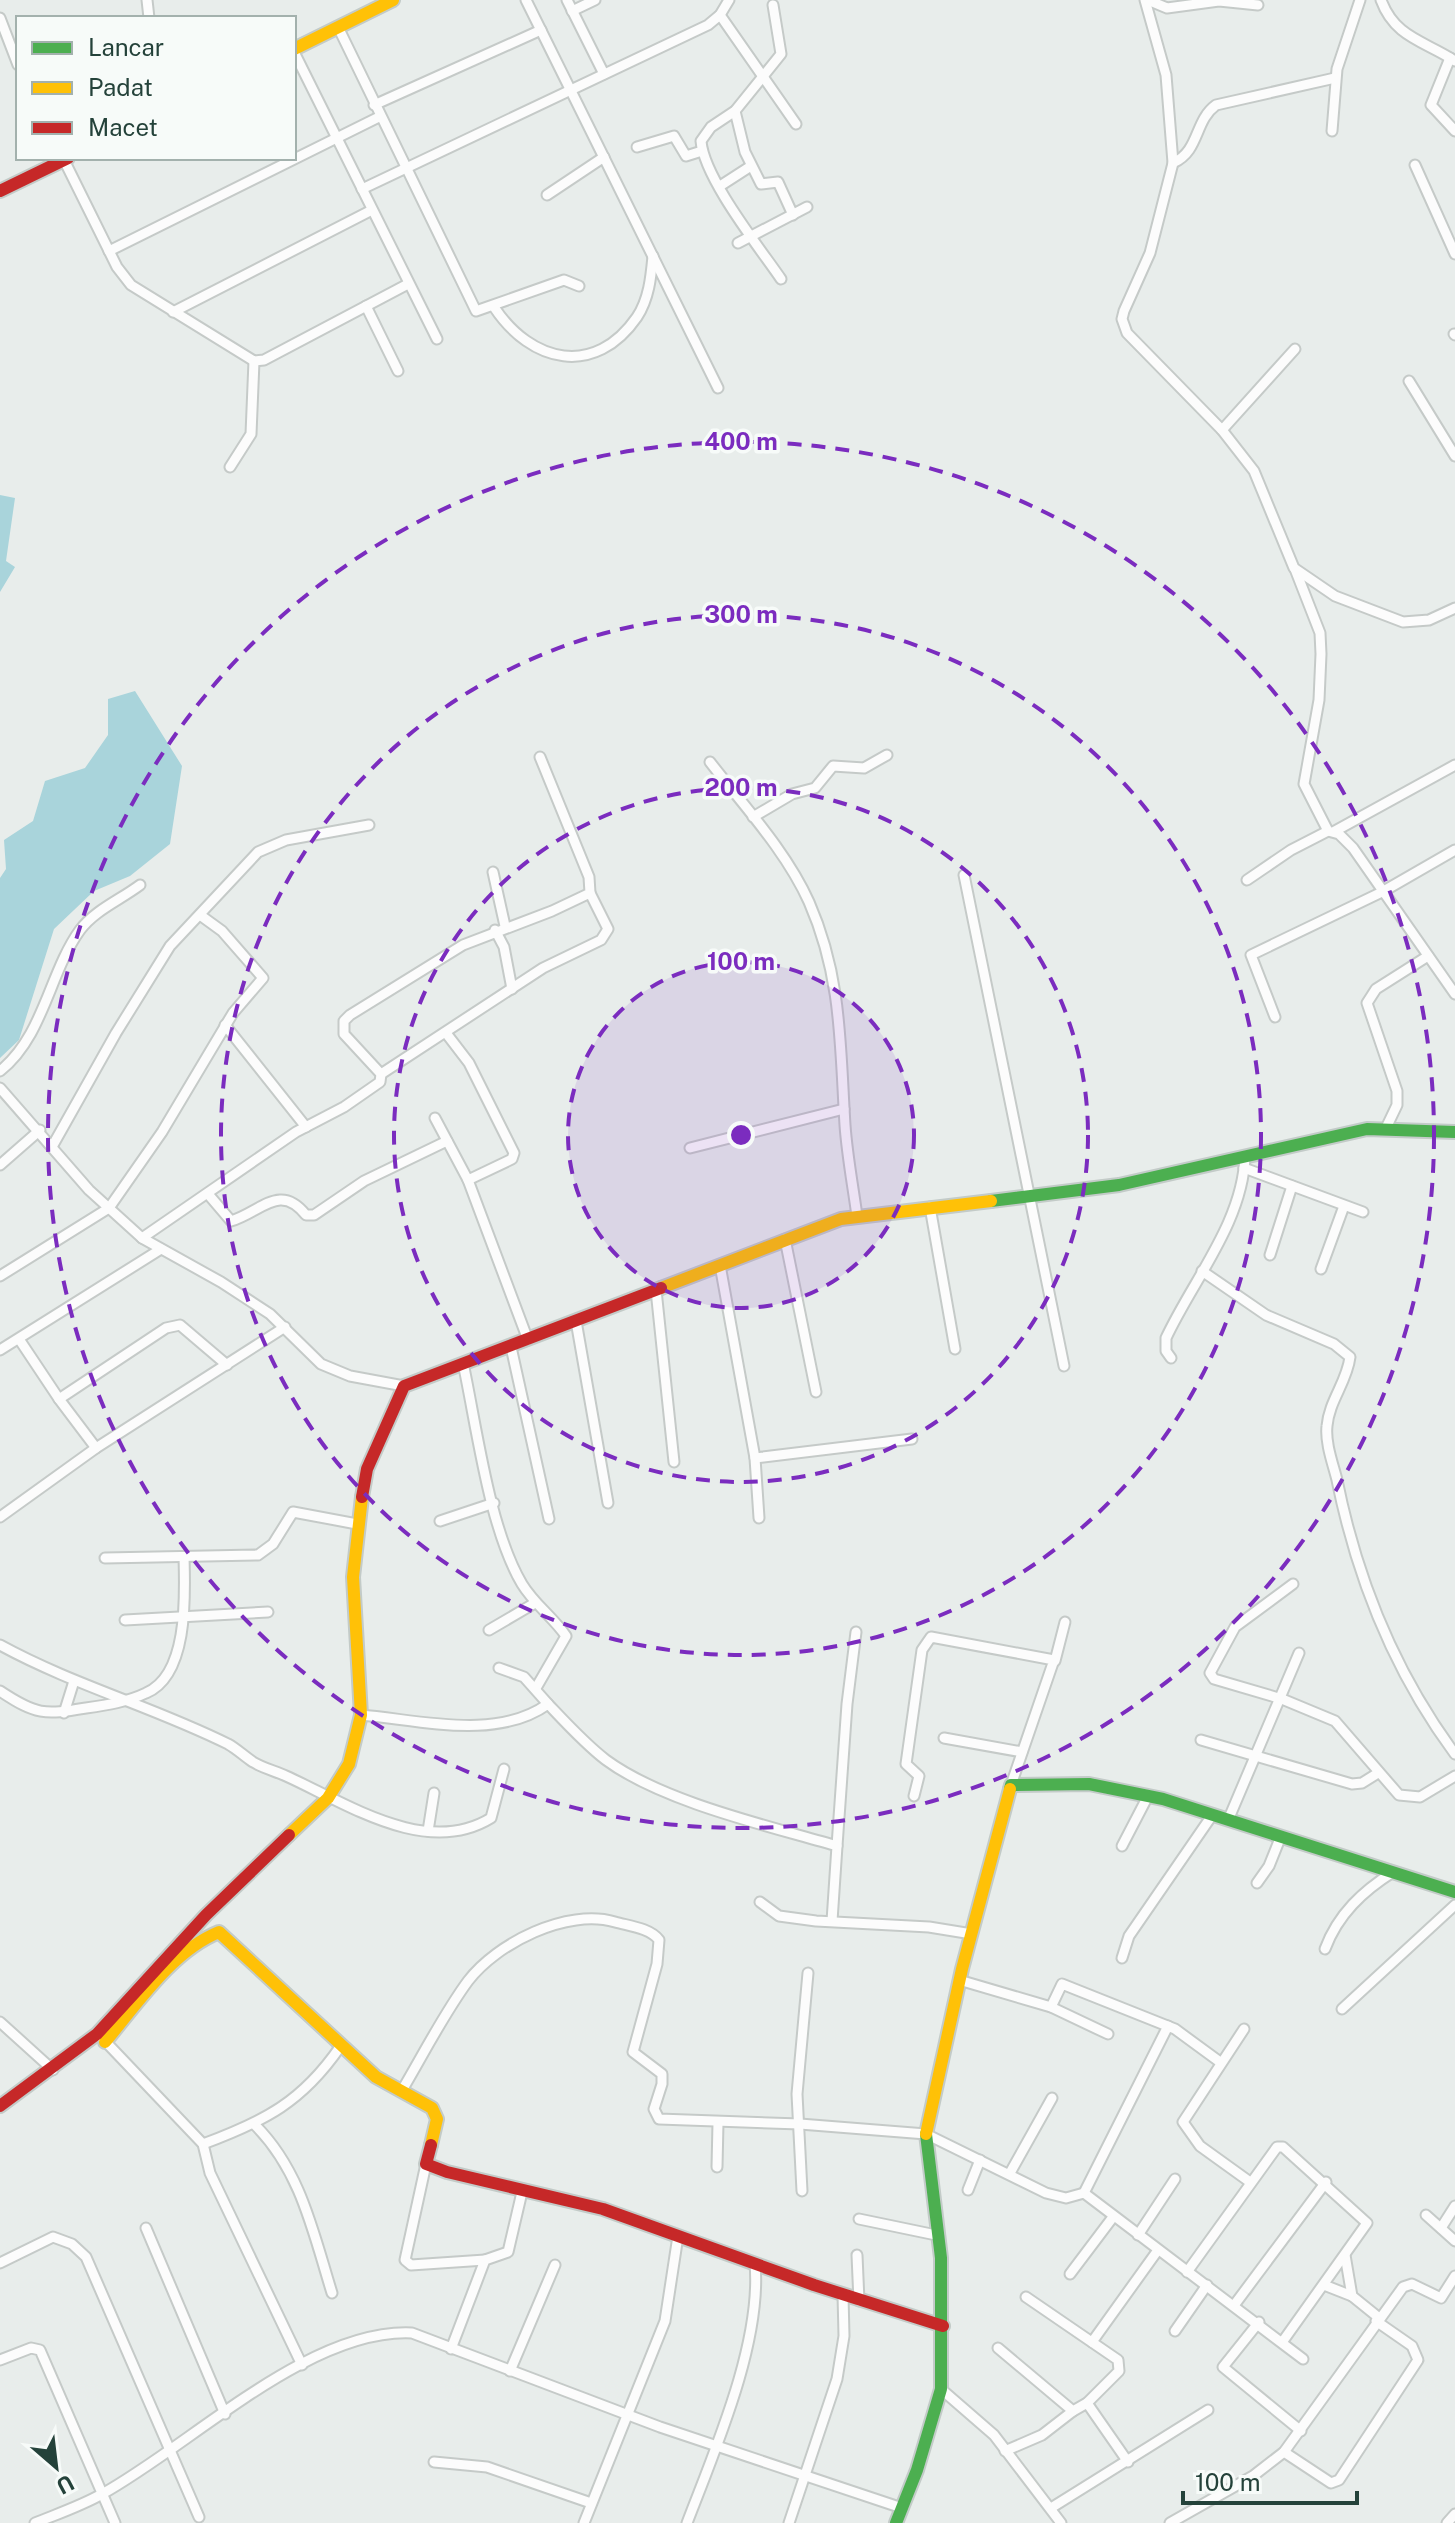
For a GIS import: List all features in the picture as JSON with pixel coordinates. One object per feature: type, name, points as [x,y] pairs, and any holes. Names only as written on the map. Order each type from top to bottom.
[{"type":"main road","points":[[296,49],[393,0]]},
{"type":"main road","points":[[0,191],[60,160]]},
{"type":"main road","points":[[101,2038],[206,1915],[258,1869],[328,1798],[349,1764],[361,1715],[353,1577],[357,1524],[367,1469],[404,1386],[785,1239],[857,1216],[1028,1199],[1119,1185],[1245,1162],[1367,1129],[1455,1132]]},
{"type":"main road","points":[[896,2523],[941,2389],[941,2258],[926,2134],[959,1980],[1011,1785],[1089,1784],[1148,1796],[1229,1818],[1455,1892]]},
{"type":"main road","points":[[0,2106],[17,2090],[101,2038],[181,1957],[208,1934],[219,1932],[340,2047],[376,2077],[436,2113],[426,2164],[522,2192],[599,2207],[859,2301],[943,2326]]},
{"type":"main road","points":[[0,2093],[17,2090]]},
{"type":"street","points":[[526,0],[718,388]]},
{"type":"street","points":[[567,0],[604,74]]},
{"type":"street","points":[[572,11],[595,0]]},
{"type":"street","points":[[362,189],[708,25],[720,15],[729,0]]},
{"type":"street","points":[[1146,0],[1167,8],[1219,1],[1258,5]]},
{"type":"street","points":[[1146,0],[1166,75],[1173,163],[1150,253],[1122,319],[1127,333],[1222,430],[1263,487],[1320,633],[1319,700],[1304,784],[1332,831],[1353,848],[1455,994]]},
{"type":"street","points":[[1332,131],[1335,78],[1360,0]]},
{"type":"street","points":[[1381,0],[1393,23],[1406,36],[1452,60],[1432,108],[1455,131]]},
{"type":"street","points":[[773,5],[781,54],[735,111],[704,134],[702,151],[751,237],[781,279]]},
{"type":"street","points":[[720,15],[796,124]]},
{"type":"street","points":[[0,18],[16,60]]},
{"type":"street","points":[[338,27],[379,117],[476,311],[564,280],[579,286]]},
{"type":"street","points":[[374,105],[541,30]]},
{"type":"street","points":[[296,54],[437,339]]},
{"type":"street","points":[[1173,163],[1192,149],[1208,112],[1216,105],[1335,78]]},
{"type":"street","points":[[735,111],[751,166],[762,186],[778,182],[793,215]]},
{"type":"street","points":[[296,158],[379,117]]},
{"type":"street","points":[[637,147],[674,136],[686,156],[702,151]]},
{"type":"street","points":[[547,195],[604,157]]},
{"type":"street","points":[[60,160],[131,285],[254,361],[264,360],[408,284]]},
{"type":"street","points":[[109,251],[291,160]]},
{"type":"street","points":[[1415,165],[1455,254]]},
{"type":"street","points":[[720,186],[751,166]]},
{"type":"street","points":[[738,243],[807,207]]},
{"type":"street","points":[[173,312],[372,210]]},
{"type":"street","points":[[494,307],[510,328],[539,347],[560,355],[591,355],[621,335],[638,316],[648,291],[653,256]]},
{"type":"street","points":[[366,306],[398,371]]},
{"type":"street","points":[[1222,430],[1295,349]]},
{"type":"street","points":[[230,467],[251,434],[254,361]]},
{"type":"street","points":[[1409,381],[1455,456]]},
{"type":"street","points":[[1294,568],[1335,596],[1403,622],[1429,620],[1455,608]]},
{"type":"street","points":[[753,817],[792,794],[815,788],[833,766],[864,768],[887,755]]},
{"type":"street","points":[[142,1238],[306,1127],[377,1086],[381,1074],[543,968],[601,940],[607,934],[604,916],[590,893],[589,877],[540,757]]},
{"type":"street","points":[[710,762],[753,817],[808,901],[832,968],[838,995],[844,1109],[857,1216]]},
{"type":"street","points":[[1247,880],[1291,850],[1455,765]]},
{"type":"street","points":[[53,1145],[116,1033],[170,946],[258,852],[272,843],[369,825]]},
{"type":"street","points":[[1275,1017],[1251,955],[1382,892],[1455,850]]},
{"type":"street","points":[[493,872],[512,989]]},
{"type":"street","points":[[964,875],[1064,1366]]},
{"type":"street","points":[[0,1071],[16,1056],[38,1018],[79,932],[101,909],[140,885]]},
{"type":"street","points":[[381,1074],[344,1034],[344,1021],[402,980],[500,928],[552,911],[590,893]]},
{"type":"street","points":[[0,1276],[109,1208],[162,1132],[225,1025],[263,978],[222,931],[200,915]]},
{"type":"street","points":[[1386,1128],[1397,1105],[1397,1091],[1367,1003],[1376,989],[1428,956]]},
{"type":"street","points":[[225,1025],[306,1127]]},
{"type":"street","points":[[446,1033],[469,1063],[514,1153],[512,1159],[468,1180]]},
{"type":"street","points":[[0,1088],[40,1130],[89,1190],[142,1238],[221,1282],[285,1327],[321,1364],[350,1376],[404,1386]]},
{"type":"street","points":[[690,1148],[844,1109]]},
{"type":"street","points":[[435,1118],[468,1180],[528,1340]]},
{"type":"street","points":[[0,1165],[40,1130]]},
{"type":"street","points":[[208,1194],[231,1221],[284,1199],[296,1203],[306,1215],[314,1215],[364,1181],[447,1141]]},
{"type":"street","points":[[1171,1358],[1166,1351],[1166,1338],[1236,1203],[1245,1162],[1292,1186],[1363,1212]]},
{"type":"street","points":[[1270,1255],[1292,1186]]},
{"type":"street","points":[[1321,1269],[1344,1206]]},
{"type":"street","points":[[930,1207],[955,1349]]},
{"type":"street","points":[[785,1239],[816,1392]]},
{"type":"street","points":[[0,1350],[161,1249]]},
{"type":"street","points":[[720,1265],[755,1458],[759,1518]]},
{"type":"street","points":[[1202,1271],[1266,1315],[1334,1344],[1350,1357],[1348,1374],[1326,1428],[1345,1522],[1378,1622],[1425,1714],[1455,1754]]},
{"type":"street","points":[[656,1290],[674,1462]]},
{"type":"street","points":[[576,1321],[608,1503]]},
{"type":"street","points":[[59,1399],[173,1325],[188,1330],[227,1365]]},
{"type":"street","points":[[0,1517],[96,1448],[285,1327]]},
{"type":"street","points":[[19,1339],[96,1448]]},
{"type":"street","points":[[511,1347],[549,1519]]},
{"type":"street","points":[[463,1363],[494,1503],[514,1569],[535,1603],[566,1636],[536,1688]]},
{"type":"street","points":[[755,1458],[912,1439]]},
{"type":"street","points":[[440,1521],[494,1503]]},
{"type":"street","points":[[105,1558],[258,1555],[273,1544],[284,1521],[293,1512],[357,1524]]},
{"type":"street","points":[[0,1691],[39,1713],[64,1713],[124,1701],[146,1693],[165,1675],[186,1616],[184,1557]]},
{"type":"street","points":[[1293,1584],[1235,1627],[1210,1673],[1214,1679],[1282,1699],[1335,1721],[1399,1795],[1420,1797],[1455,1776]]},
{"type":"street","points":[[489,1630],[535,1603]]},
{"type":"street","points":[[125,1620],[268,1612]]},
{"type":"street","points":[[1011,1785],[1055,1661],[1065,1622]]},
{"type":"street","points":[[832,1921],[847,1704],[856,1632]]},
{"type":"street","points":[[914,1796],[919,1776],[906,1764],[925,1641],[941,1637],[1055,1661]]},
{"type":"street","points":[[0,1645],[74,1681],[230,1745],[265,1768],[328,1798],[371,1815],[428,1831],[471,1829],[491,1818],[504,1769]]},
{"type":"street","points":[[1229,1818],[1299,1653]]},
{"type":"street","points":[[499,1668],[510,1669],[536,1688],[548,1704],[606,1760],[630,1775],[700,1803],[837,1846]]},
{"type":"street","points":[[64,1713],[74,1681]]},
{"type":"street","points":[[361,1715],[489,1725],[530,1718],[548,1704]]},
{"type":"street","points":[[944,1738],[1022,1752]]},
{"type":"street","points":[[1201,1740],[1258,1754],[1352,1784],[1362,1783],[1378,1773]]},
{"type":"street","points":[[428,1831],[434,1793]]},
{"type":"street","points":[[1122,1846],[1148,1796]]},
{"type":"street","points":[[1122,1958],[1129,1936],[1213,1814]]},
{"type":"street","points":[[1257,1883],[1269,1866],[1281,1836]]},
{"type":"street","points":[[1325,1949],[1336,1925],[1363,1892],[1393,1872]]},
{"type":"street","points":[[760,1902],[779,1916],[972,1934]]},
{"type":"street","points":[[1342,2009],[1455,1905]]},
{"type":"street","points":[[401,2092],[459,1995],[481,1967],[553,1924],[572,1919],[607,1920],[651,1932],[659,1940],[657,1964],[633,2052],[662,2074],[655,2113],[663,2120],[800,2124],[926,2134],[1059,2198],[1084,2193]]},
{"type":"street","points":[[802,2191],[797,2094],[808,1973]]},
{"type":"street","points":[[959,1980],[1051,2007],[1108,2034]]},
{"type":"street","points":[[1051,2007],[1062,1984],[1168,2026],[1220,2062]]},
{"type":"street","points":[[0,2022],[53,2070]]},
{"type":"street","points":[[1084,2193],[1168,2026]]},
{"type":"street","points":[[1244,2029],[1188,2113],[1184,2128],[1200,2146],[1250,2182]]},
{"type":"street","points":[[101,2038],[203,2144],[210,2173],[302,2365]]},
{"type":"street","points":[[203,2144],[255,2125],[295,2099],[318,2079],[340,2047]]},
{"type":"street","points":[[1010,2173],[1052,2098]]},
{"type":"street","points":[[717,2167],[718,2123]]},
{"type":"street","points":[[255,2125],[269,2139],[301,2190],[332,2293]]},
{"type":"street","points":[[1187,2272],[1250,2182],[1277,2147],[1283,2147],[1326,2182],[1367,2223],[1283,2341]]},
{"type":"street","points":[[968,2190],[980,2160]]},
{"type":"street","points":[[426,2164],[405,2260],[411,2265],[485,2260],[508,2252],[522,2192]]},
{"type":"street","points":[[1138,2235],[1175,2179]]},
{"type":"street","points":[[1235,2304],[1326,2182]]},
{"type":"street","points":[[1084,2193],[1187,2272],[1259,2322],[1303,2359]]},
{"type":"street","points":[[1441,2228],[1455,2206]]},
{"type":"street","points":[[1426,2215],[1455,2241]]},
{"type":"street","points":[[1070,2274],[1113,2217]]},
{"type":"street","points":[[859,2219],[936,2235]]},
{"type":"street","points":[[146,2228],[225,2414]]},
{"type":"street","points":[[584,2523],[665,2321],[678,2236]]},
{"type":"street","points":[[0,2263],[48,2238],[62,2240],[80,2250],[199,2517]]},
{"type":"street","points":[[1092,2342],[1158,2250]]},
{"type":"street","points":[[857,2255],[859,2301]]},
{"type":"street","points":[[1345,2255],[1352,2296]]},
{"type":"street","points":[[451,2349],[485,2260]]},
{"type":"street","points":[[687,2523],[717,2446],[755,2314],[755,2264]]},
{"type":"street","points":[[510,2371],[555,2265]]},
{"type":"street","points":[[1170,2523],[1253,2476],[1284,2452],[1377,2319],[1407,2285],[1441,2298],[1455,2276]]},
{"type":"street","points":[[1175,2331],[1207,2285]]},
{"type":"street","points":[[1284,2452],[1331,2483],[1339,2480],[1418,2360],[1412,2346],[1352,2296],[1324,2285]]},
{"type":"street","points":[[789,2523],[842,2358],[843,2295]]},
{"type":"street","points":[[1005,2451],[1042,2435],[1087,2403],[1119,2371],[1121,2365],[1026,2297]]},
{"type":"street","points":[[1259,2322],[1223,2367],[1301,2431]]},
{"type":"street","points":[[35,2523],[102,2494],[302,2365],[375,2334],[412,2333],[629,2415],[902,2508]]},
{"type":"street","points":[[0,2360],[31,2348],[40,2350],[115,2523]]},
{"type":"street","points":[[998,2348],[1073,2411]]},
{"type":"street","points":[[941,2389],[978,2419],[1061,2523]]},
{"type":"street","points":[[1087,2403],[1128,2462]]},
{"type":"street","points":[[1051,2508],[1208,2410]]},
{"type":"street","points":[[434,2462],[487,2467],[591,2503]]},
{"type":"street","points":[[1447,2523],[1455,2514]]},
{"type":"water","points":[[0,495],[15,498],[6,561],[15,567],[0,592]]},
{"type":"water","points":[[135,691],[182,766],[170,844],[130,876],[94,891],[54,929],[19,1040],[0,1058],[0,878],[6,869],[4,840],[33,821],[45,781],[85,768],[108,735],[108,699]]},
{"type":"traffic: fast","points":[[991,1201],[1119,1185],[1367,1129],[1455,1132]]},
{"type":"traffic: fast","points":[[1010,1789],[1011,1785],[1089,1784],[1163,1799],[1455,1892]]},
{"type":"traffic: fast","points":[[896,2523],[917,2470],[941,2389],[941,2258],[926,2134]]},
{"type":"traffic: slow","points":[[296,48],[393,0]]},
{"type":"traffic: slow","points":[[661,1288],[841,1219],[991,1201]]},
{"type":"traffic: slow","points":[[289,1835],[328,1798],[349,1764],[361,1715],[353,1577],[362,1497]]},
{"type":"traffic: slow","points":[[926,2134],[962,1969],[1010,1789]]},
{"type":"traffic: slow","points":[[105,2042],[171,1965],[219,1932],[376,2077],[432,2108],[437,2119],[431,2145]]},
{"type":"traffic: jam","points":[[0,191],[64,160]]},
{"type":"traffic: jam","points":[[362,1497],[367,1469],[404,1386],[661,1288]]},
{"type":"traffic: jam","points":[[0,2106],[97,2034],[206,1915],[289,1835]]},
{"type":"traffic: jam","points":[[431,2145],[426,2164],[447,2172],[603,2209],[814,2285],[943,2326]]}]
